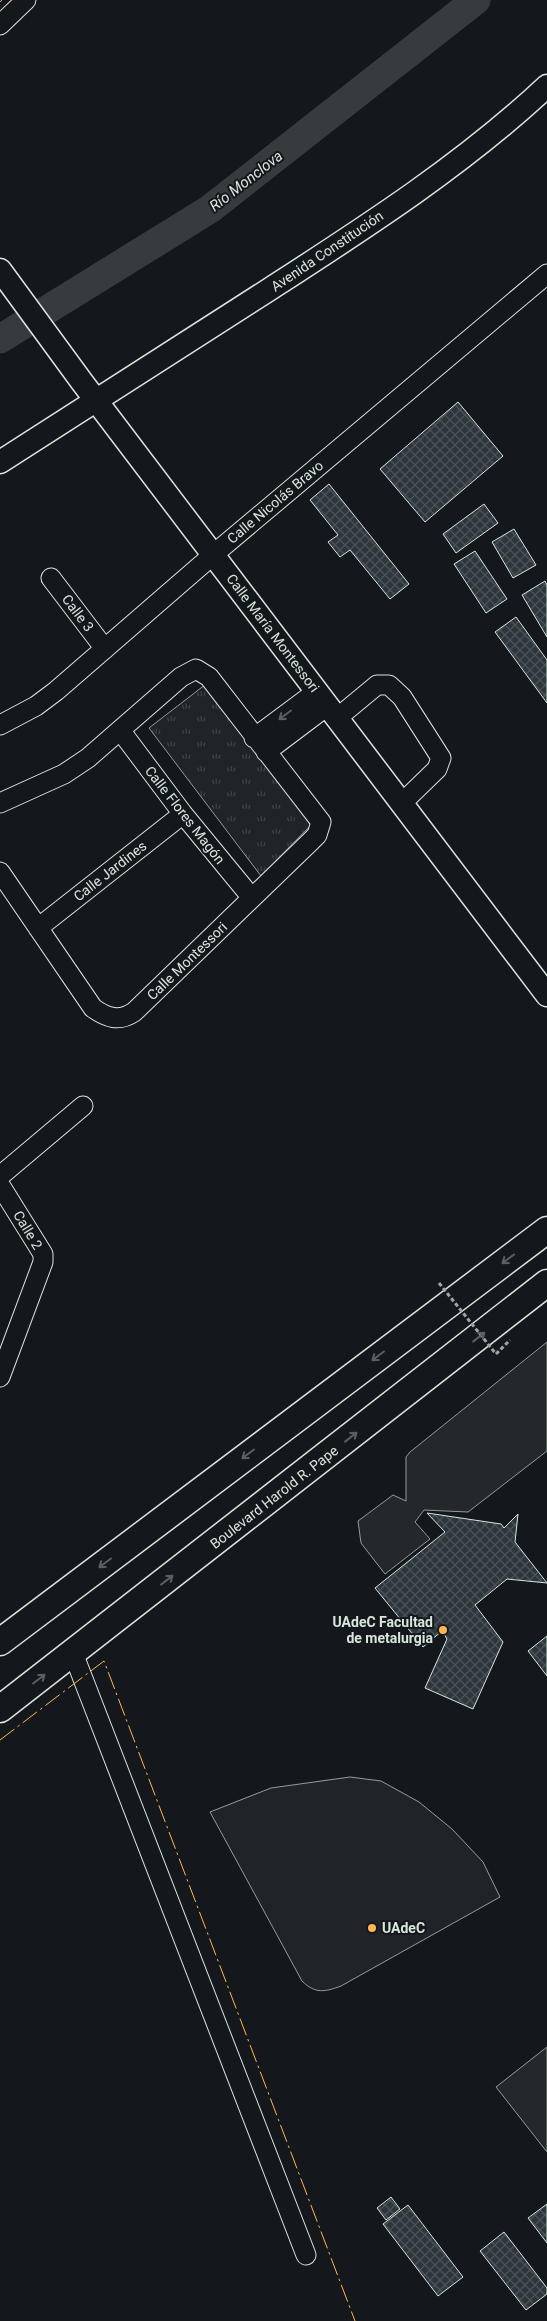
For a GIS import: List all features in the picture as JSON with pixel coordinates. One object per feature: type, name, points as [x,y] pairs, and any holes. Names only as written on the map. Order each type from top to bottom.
[{"type":"highway","points":[[0,1642],[544,1239]]},
{"type":"highway","name":"Boulevard Harold R. Pape","points":[[0,1709],[547,1284]]},
{"type":"main road","name":"Avenida Constitución","points":[[0,462],[328,252],[472,150],[547,86]]},
{"type":"main road","name":"Calle María Montessori","points":[[0,270],[326,706],[547,995]]},
{"type":"street","points":[[0,25],[26,0]]},
{"type":"street","name":"Calle Nicolás Bravo","points":[[0,725],[36,706],[547,274]]},
{"type":"street","name":"Calle 3","points":[[52,578],[105,649]]},
{"type":"street","name":"Calle Montessori","points":[[0,803],[64,774],[88,758],[181,677],[196,669],[209,677],[321,822],[317,835],[134,1012],[127,1017],[115,1019],[103,1016],[93,1008],[0,872]]},
{"type":"street","points":[[260,745],[326,706],[377,685],[389,685],[402,697],[442,758],[437,770],[402,803]]},
{"type":"street","name":"Calle Flores Magón","points":[[120,730],[183,814],[252,898]]},
{"type":"street","name":"Calle Jardines","points":[[38,928],[183,814]]},
{"type":"street","points":[[0,1176],[83,1106]]},
{"type":"street","name":"Calle 2","points":[[0,1185],[43,1254],[43,1262],[0,1377]]},
{"type":"street","points":[[73,1654],[306,2255]]},
{"type":"path","points":[[439,1283],[496,1354],[516,1334]]},
{"type":"green space","points":[[210,681],[315,821],[261,876],[149,728]]},
{"type":"green space","points":[[350,1777],[381,1781],[419,1802],[452,1829],[483,1862],[500,1897],[341,1986],[320,1991],[311,1988],[302,1981],[210,1812],[271,1788]]},
{"type":"shaded area","points":[[547,1342],[547,1451],[468,1512],[424,1510],[415,1522],[430,1539],[385,1574],[361,1543],[358,1521],[393,1495],[406,1501],[406,1457],[410,1452]]},
{"type":"shaded area","points":[[547,2047],[547,2152],[496,2087]]},
{"type":"building","points":[[458,402],[503,456],[425,522],[380,469]]},
{"type":"building","points":[[329,484],[409,584],[390,599],[350,550],[340,557],[328,542],[338,535],[310,500]]},
{"type":"building","points":[[484,504],[498,523],[456,553],[443,534]]},
{"type":"building","points":[[514,529],[536,565],[513,578],[492,542]]},
{"type":"building","points":[[475,551],[507,599],[486,613],[454,564]]},
{"type":"building","points":[[545,581],[547,585],[547,637],[522,595]]},
{"type":"building","points":[[516,617],[547,660],[547,703],[495,632]]},
{"type":"building","points":[[427,1513],[501,1524],[504,1528],[518,1514],[515,1542],[547,1583],[507,1579],[475,1605],[503,1642],[473,1709],[425,1688],[447,1639],[442,1631],[423,1647],[375,1588],[445,1532]]},
{"type":"building","points":[[547,1636],[547,1676],[528,1651]]},
{"type":"building","points":[[391,2197],[400,2209],[386,2220],[377,2208]]},
{"type":"building","points":[[547,2204],[547,2243],[528,2218]]},
{"type":"building","points":[[408,2205],[463,2277],[438,2296],[383,2224]]},
{"type":"building","points":[[504,2232],[547,2288],[547,2294],[526,2310],[480,2251]]},
{"type":"waterway","name":"Río Monclova","points":[[0,339],[210,209],[476,0]]},
{"type":"power","points":[[0,1740],[104,1661],[355,2321]]},
{"type":"place","name":"UAdeC Facultad de metalurgia","points":[[443,1630]]},
{"type":"place","name":"UAdeC","points":[[372,1928]]}]
